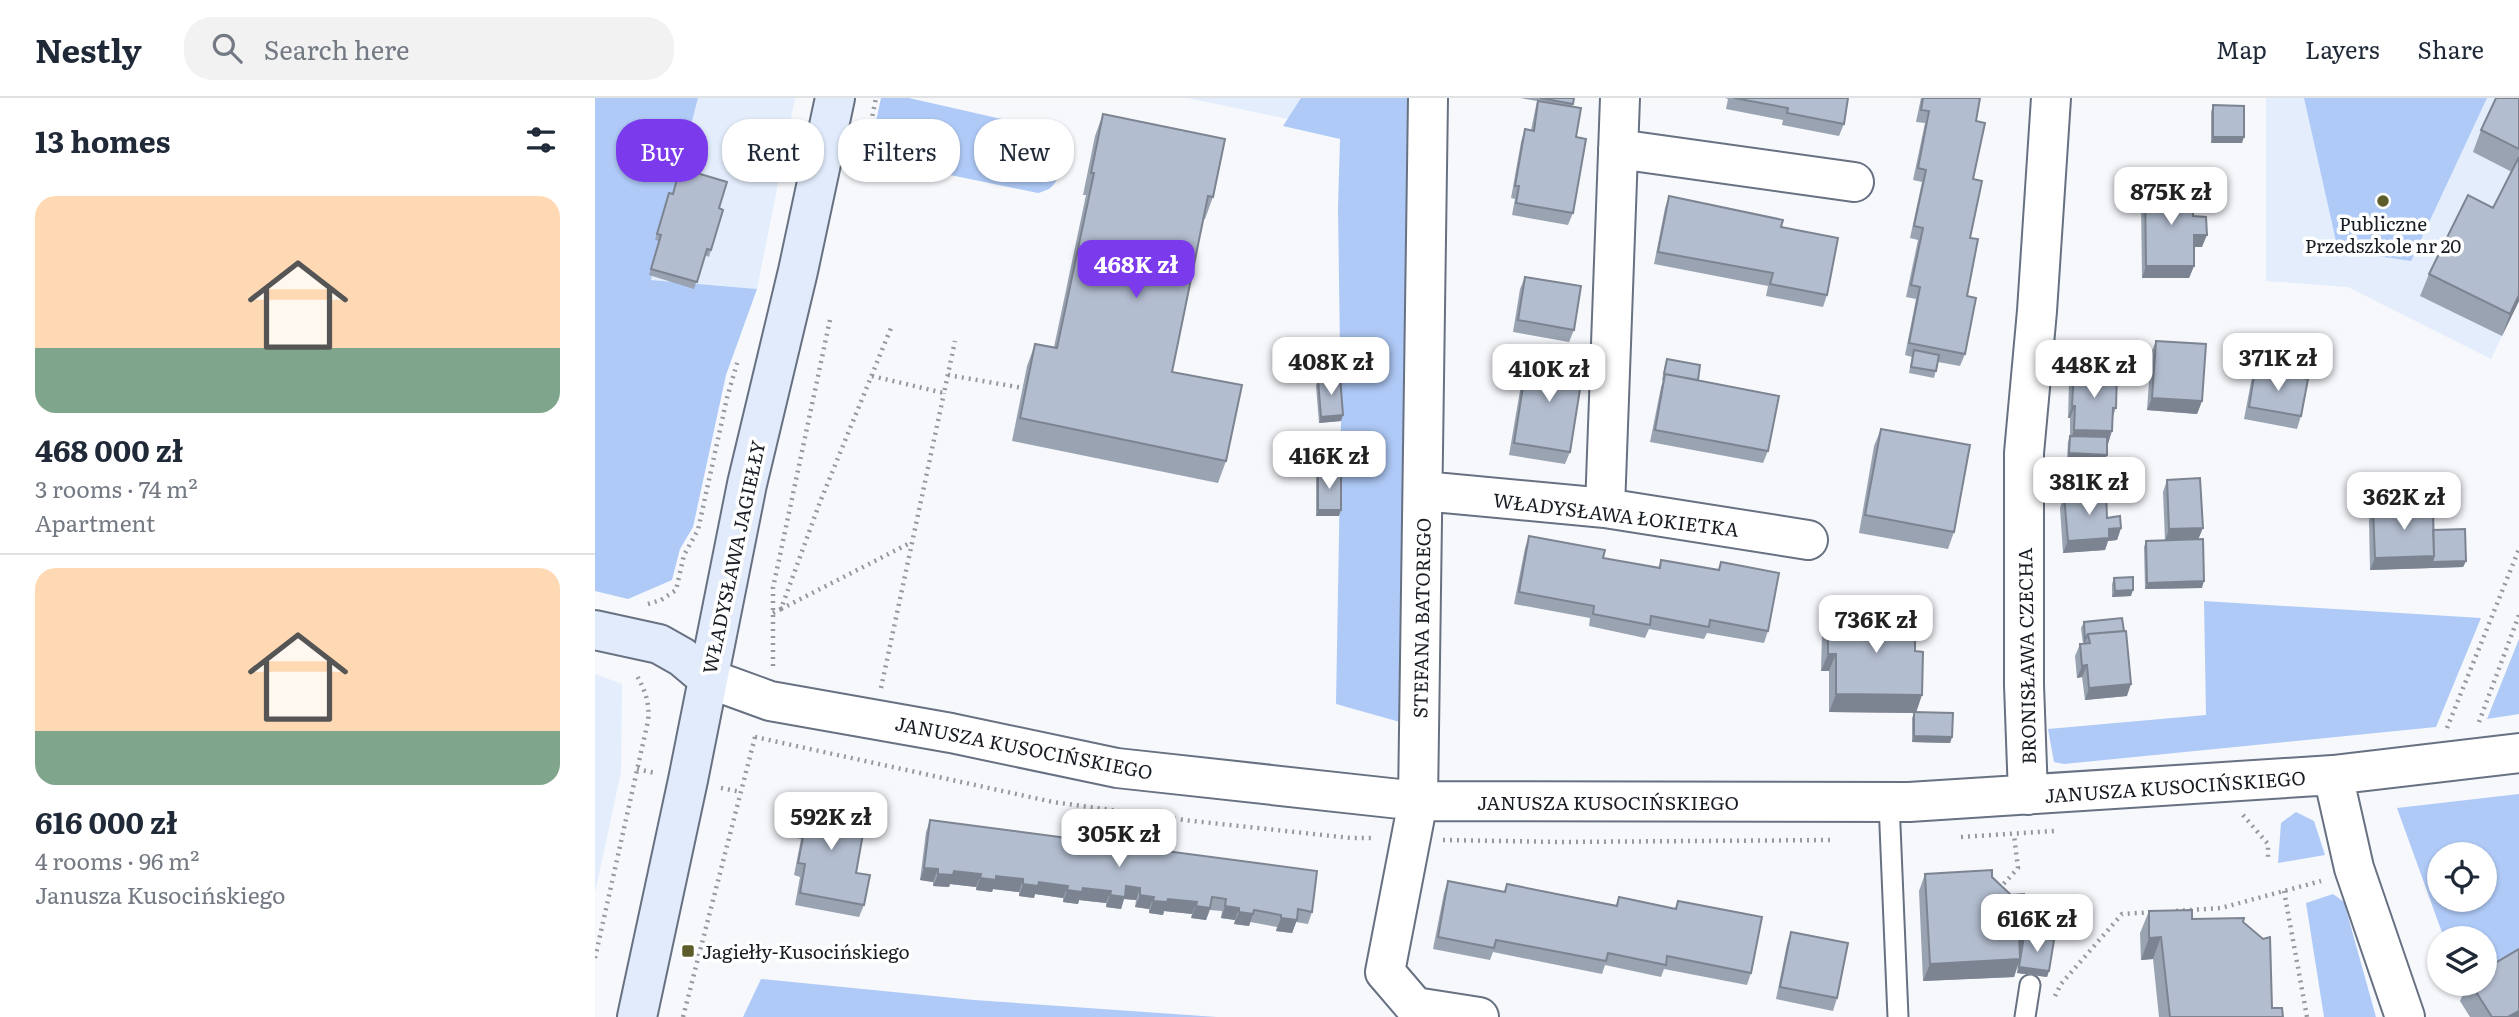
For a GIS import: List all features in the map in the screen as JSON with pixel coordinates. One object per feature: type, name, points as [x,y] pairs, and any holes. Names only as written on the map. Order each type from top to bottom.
[{"type":"street","name":"WŁADYSŁAWA JAGIEŁŁY","points":[[637,1017],[683,805],[747,484],[815,230],[835,98]]},
{"type":"street","name":"STEFANA BATOREGO","points":[[1428,98],[1418,802],[1385,972],[1415,1006],[1479,1017]]},
{"type":"street","points":[[1605,508],[1620,98]]},
{"type":"street","name":"BRONISŁAWA CZECHA","points":[[2028,795],[2024,685],[2024,453],[2038,311],[2051,98]]},
{"type":"street","points":[[1618,149],[1854,182]]},
{"type":"street","name":"WŁADYSŁAWA ŁOKIETKA","points":[[1423,491],[1605,508],[1808,540]]},
{"type":"street","points":[[595,630],[659,644],[682,657],[707,678]]},
{"type":"street","name":"JANUSZA KUSOCIŃSKIEGO","points":[[707,678],[771,701],[951,733],[1117,768],[1418,802],[1889,802],[2333,775],[2519,753]]},
{"type":"street","points":[[2333,775],[2354,868],[2405,1017]]},
{"type":"lane","points":[[1889,802],[1898,1017]]},
{"type":"lane","points":[[2025,1017],[2030,985]]},
{"type":"path","points":[[872,119],[876,98]]},
{"type":"path","points":[[777,677],[773,666],[773,588],[831,315]]},
{"type":"path","points":[[781,609],[820,502],[891,328]]},
{"type":"path","points":[[879,699],[955,341]]},
{"type":"path","points":[[948,374],[1023,388]]},
{"type":"path","points":[[872,376],[944,393]]},
{"type":"path","points":[[773,613],[911,543]]},
{"type":"path","points":[[2445,733],[2519,549]]},
{"type":"path","points":[[682,565],[689,566]]},
{"type":"path","points":[[2476,729],[2519,615]]},
{"type":"path","points":[[595,958],[648,721],[649,706],[644,688],[631,668]]},
{"type":"path","points":[[683,1017],[755,737]]},
{"type":"path","points":[[2239,811],[2268,844],[2268,861]]},
{"type":"path","points":[[1996,892],[2018,868],[2014,835]]},
{"type":"path","points":[[2171,911],[2221,908],[2317,884]]},
{"type":"path","points":[[2284,891],[2307,1017]]},
{"type":"path","points":[[2051,1006],[2061,984],[2122,914],[2159,912]]},
{"type":"shaded area","points":[[595,98],[698,98],[693,119],[616,119],[616,182],[676,182],[651,280],[757,289],[726,375],[693,527],[680,549],[672,580],[628,599],[595,591]]},
{"type":"shaded area","points":[[698,98],[795,98],[791,119],[722,119],[722,182],[778,182],[757,289],[651,280],[676,182],[708,182],[708,119],[693,119]]},
{"type":"shaded area","points":[[881,98],[909,98],[1002,119],[974,119],[974,180],[960,177],[960,119],[876,119]]},
{"type":"shaded area","points":[[1188,98],[1396,98],[1396,142]]},
{"type":"shaded area","points":[[1301,98],[1408,98],[1400,722],[1336,704],[1341,421],[1338,208],[1340,139],[1283,126]]},
{"type":"shaded area","name":"Publiczne Przedszkole nr 20","points":[[2266,98],[2499,98],[2514,173],[2519,247],[2519,301],[2491,359],[2348,287],[2266,281]]},
{"type":"shaded area","points":[[2304,98],[2487,98],[2411,261],[2338,250]]},
{"type":"shaded area","points":[[985,182],[1055,182],[1049,189],[1038,193]]},
{"type":"shaded area","points":[[2204,601],[2481,618],[2436,727],[2064,764],[2054,762],[2048,729],[2206,715]]},
{"type":"shaded area","points":[[2519,639],[2519,714],[2487,719]]},
{"type":"shaded area","points":[[595,674],[622,684],[621,772],[595,893]]},
{"type":"shaded area","points":[[2519,794],[2519,980],[2497,994],[2497,926],[2440,926],[2435,912],[2497,912],[2497,842],[2427,842],[2427,891],[2397,808]]},
{"type":"shaded area","points":[[2296,812],[2314,821],[2325,855],[2278,863],[2281,823]]},
{"type":"shaded area","points":[[2333,894],[2344,902],[2376,1017],[2324,1017],[2306,903]]},
{"type":"shaded area","points":[[761,979],[974,1000],[1217,1017],[743,1017]]},
{"type":"shaded area","points":[[2465,996],[2494,996],[2471,1011]]},
{"type":"building","points":[[1540,98],[1574,98],[1573,104]]},
{"type":"building","points":[[1734,98],[1848,98],[1844,124],[1787,113],[1788,108]]},
{"type":"building","points":[[1923,98],[1980,98],[1976,121],[1985,123],[1973,179],[1982,181],[1970,238],[1978,239],[1967,296],[1976,298],[1965,354],[1909,343],[1920,287],[1911,285],[1923,228],[1914,226],[1926,170],[1918,168],[1929,111],[1921,110]]},
{"type":"building","points":[[2496,98],[2519,98],[2519,149],[2481,130]]},
{"type":"building","points":[[1538,101],[1581,108],[1576,137],[1586,139],[1573,213],[1516,203],[1519,186],[1515,186],[1525,129],[1534,131]]},
{"type":"building","points":[[2213,105],[2244,106],[2244,137],[2213,137]]},
{"type":"building","points":[[1103,114],[1225,139],[1213,197],[1208,196],[1172,372],[1242,385],[1226,461],[1020,418],[1035,344],[1057,348],[1094,173],[1091,173]]},
{"type":"building","points":[[2519,157],[2519,295],[2510,314],[2429,274],[2468,195],[2493,208]]},
{"type":"building","points":[[708,176],[727,182],[719,208],[723,210],[711,250],[707,249],[697,282],[651,269],[661,235],[657,234],[669,193],[673,194],[676,182],[708,182]]},
{"type":"building","points":[[2145,188],[2193,188],[2193,216],[2206,217],[2207,235],[2194,235],[2194,266],[2146,266]]},
{"type":"building","points":[[1669,196],[1783,220],[1781,227],[1838,238],[1827,295],[1770,284],[1773,273],[1658,252]]},
{"type":"building","points":[[1525,277],[1581,286],[1574,330],[1518,320]]},
{"type":"building","points":[[2156,341],[2206,344],[2202,401],[2152,398]]},
{"type":"building","points":[[1914,350],[1939,355],[1936,371],[1911,367]]},
{"type":"building","points":[[1528,355],[1584,364],[1570,452],[1514,443]]},
{"type":"building","points":[[1667,359],[1700,365],[1698,380],[1664,374]]},
{"type":"building","points":[[2074,370],[2117,371],[2112,431],[2074,430]]},
{"type":"building","points":[[2255,370],[2308,379],[2301,416],[2249,407]]},
{"type":"building","points":[[1665,374],[1779,396],[1768,451],[1655,430]]},
{"type":"building","points":[[1340,377],[1343,415],[1321,417],[1318,380]]},
{"type":"building","points":[[1881,429],[1970,445],[1954,532],[1865,515]]},
{"type":"building","points":[[2070,436],[2107,437],[2107,455],[2069,453]]},
{"type":"building","points":[[1318,471],[1341,472],[1341,510],[1318,510]]},
{"type":"building","points":[[2200,478],[2203,528],[2169,529],[2167,480]]},
{"type":"building","points":[[2106,492],[2107,518],[2120,516],[2121,528],[2109,529],[2109,538],[2068,541],[2064,496]]},
{"type":"building","points":[[2433,507],[2434,556],[2375,558],[2373,508]]},
{"type":"building","points":[[2465,529],[2466,561],[2432,562],[2433,530]]},
{"type":"building","points":[[1529,536],[1605,550],[1603,558],[1660,568],[1661,560],[1719,570],[1721,562],[1779,573],[1768,631],[1710,620],[1709,627],[1651,616],[1650,625],[1593,614],[1594,606],[1519,592]]},
{"type":"building","points":[[2203,539],[2204,581],[2147,583],[2146,541]]},
{"type":"building","points":[[2133,577],[2133,590],[2115,591],[2114,578]]},
{"type":"building","points":[[1883,610],[1895,610],[1895,618],[1915,618],[1915,651],[1923,652],[1922,695],[1836,694],[1836,654],[1828,654],[1828,617],[1883,617]]},
{"type":"building","points":[[2122,618],[2124,631],[2088,634],[2085,640],[2084,622]]},
{"type":"building","points":[[2126,631],[2131,684],[2089,688],[2087,665],[2082,666],[2080,644],[2090,643],[2088,634]]},
{"type":"building","points":[[1914,712],[1953,713],[1952,737],[1914,736]]},
{"type":"building","points":[[811,794],[832,798],[830,810],[866,817],[856,873],[870,875],[864,905],[800,893],[805,864],[798,863],[805,827],[795,825],[798,804],[809,806]]},
{"type":"building","points":[[930,820],[1317,871],[1312,912],[1298,909],[1297,920],[1254,910],[1253,914],[1239,912],[1239,908],[1225,906],[1226,899],[1212,897],[1210,908],[1196,906],[1197,902],[1168,899],[1167,902],[1153,901],[1154,897],[1140,895],[1140,888],[1126,886],[1125,897],[1110,895],[1111,891],[1083,888],[1082,892],[1067,890],[1068,886],[1039,882],[1038,886],[1023,884],[1023,879],[996,876],[996,880],[980,878],[981,874],[954,871],[953,875],[938,874],[938,869],[924,868]]},
{"type":"building","points":[[1992,870],[1992,877],[2011,895],[2024,894],[2026,932],[2019,932],[2020,959],[1930,964],[1925,874]]},
{"type":"building","points":[[1448,881],[1505,892],[1507,884],[1617,906],[1619,897],[1676,909],[1678,901],[1762,917],[1751,973],[1667,956],[1666,965],[1608,953],[1606,961],[1496,940],[1494,948],[1438,937]]},
{"type":"building","points":[[2192,910],[2192,919],[2244,918],[2243,922],[2263,939],[2270,937],[2272,1008],[2282,1008],[2283,1017],[2170,1017],[2161,937],[2149,938],[2149,911]]},
{"type":"building","points":[[1791,932],[1848,943],[1837,998],[1780,987]]},
{"type":"building","points":[[2024,936],[2054,940],[2049,971],[2019,967]]},
{"type":"building","points":[[2519,949],[2519,1011],[2508,1017],[2492,1017],[2479,996],[2497,996],[2497,962]]},
{"type":"place","name":"Publiczne Przedszkole nr 20","points":[[2383,201]]},
{"type":"place","name":"Jagiełły-Kusocińskiego","points":[[688,951]]}]
